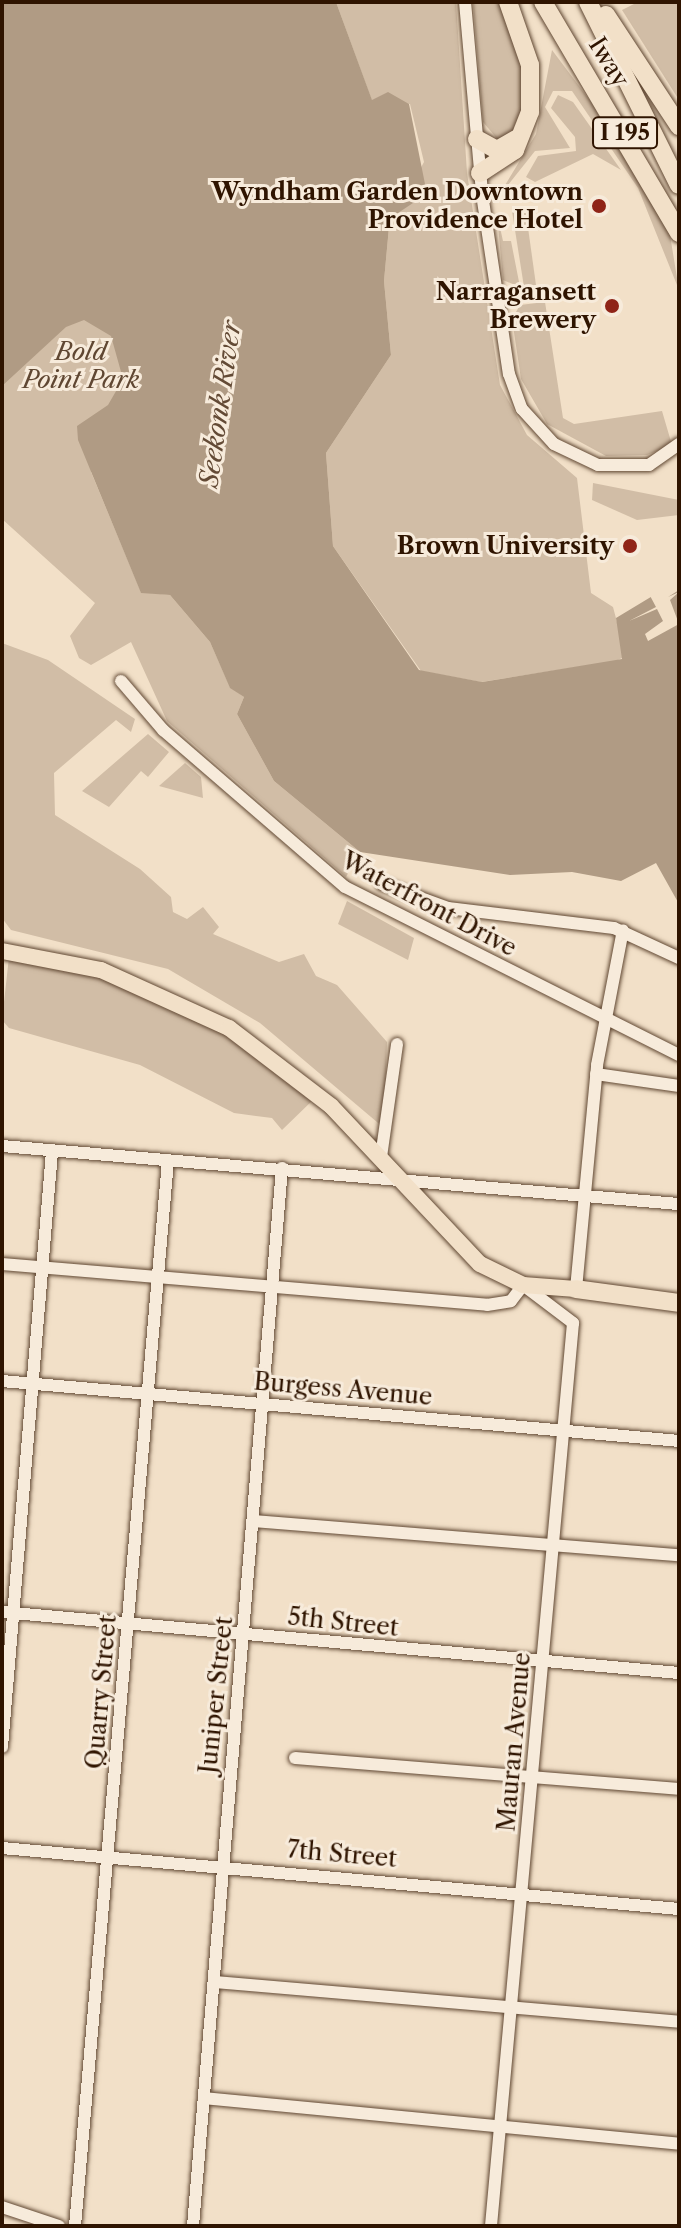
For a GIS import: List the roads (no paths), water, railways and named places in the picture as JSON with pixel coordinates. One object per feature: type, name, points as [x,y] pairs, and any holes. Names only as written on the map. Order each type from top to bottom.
[{"type":"highway","points":[[480,173],[511,155],[524,131],[531,77],[508,2]]},
{"type":"highway","name":"Iway","points":[[542,2],[679,233]]},
{"type":"highway","name":"Iway","points":[[588,2],[679,185]]},
{"type":"highway","points":[[596,2],[679,126]]},
{"type":"highway","points":[[477,139],[497,150],[524,131]]},
{"type":"highway","points":[[576,1289],[679,1303]]},
{"type":"main road","points":[[2,951],[101,970],[189,1005],[298,1078],[381,1157],[464,1251],[523,1285],[576,1289]]},
{"type":"street","points":[[465,2],[480,173],[509,374],[529,420],[566,451],[604,466],[649,465],[679,444]]},
{"type":"street","name":"Waterfront Drive","points":[[121,681],[163,730],[329,876],[607,1022],[679,1055]]},
{"type":"street","points":[[382,884],[448,908],[623,930],[679,958]]},
{"type":"street","points":[[576,1289],[596,1074],[623,930]]},
{"type":"street","points":[[381,1157],[397,1044]]},
{"type":"street","points":[[596,1074],[679,1086]]},
{"type":"street","points":[[2,1146],[679,1204]]},
{"type":"street","points":[[2,1747],[7,1612],[32,1384],[52,1151]]},
{"type":"street","name":"Quarry Street","points":[[75,2226],[168,1161]]},
{"type":"street","name":"Juniper Street","points":[[193,2226],[275,1285],[282,1168]]},
{"type":"street","points":[[2,1264],[487,1305],[511,1301],[523,1285]]},
{"type":"street","name":"Mauran Avenue","points":[[491,2226],[510,2009],[525,1890],[573,1323],[523,1285]]},
{"type":"street","name":"Burgess Avenue","points":[[2,1381],[679,1441]]},
{"type":"street","points":[[253,1521],[679,1555]]},
{"type":"street","name":"5th Street","points":[[7,1612],[679,1673]]},
{"type":"street","points":[[295,1758],[679,1789]]},
{"type":"street","name":"7th Street","points":[[2,1848],[525,1890],[679,1909]]},
{"type":"street","points":[[215,1982],[679,2022]]},
{"type":"street","points":[[204,2098],[679,2144]]},
{"type":"street","points":[[2,2207],[59,2226]]},
{"type":"water","name":"Seekonk River","points":[[2,2],[336,2],[372,100],[388,92],[409,104],[425,195],[392,217],[389,227],[384,281],[391,355],[326,453],[333,546],[419,670],[482,682],[622,659],[616,618],[679,580],[679,904],[656,863],[621,881],[572,872],[510,875],[360,852],[274,781],[237,714],[244,697],[230,688],[210,642],[170,595],[141,593],[78,440],[77,426],[108,405],[123,379],[111,336],[84,320],[66,327],[2,386]]},
{"type":"place","name":"Wyndham Garden Downtown Providence Hotel","points":[[599,206]]},
{"type":"place","name":"Narragansett Brewery","points":[[612,306]]},
{"type":"place","name":"Brown University","points":[[630,546]]},
{"type":"park label","name":"Bold Point Park","points":[[81,366]]}]
